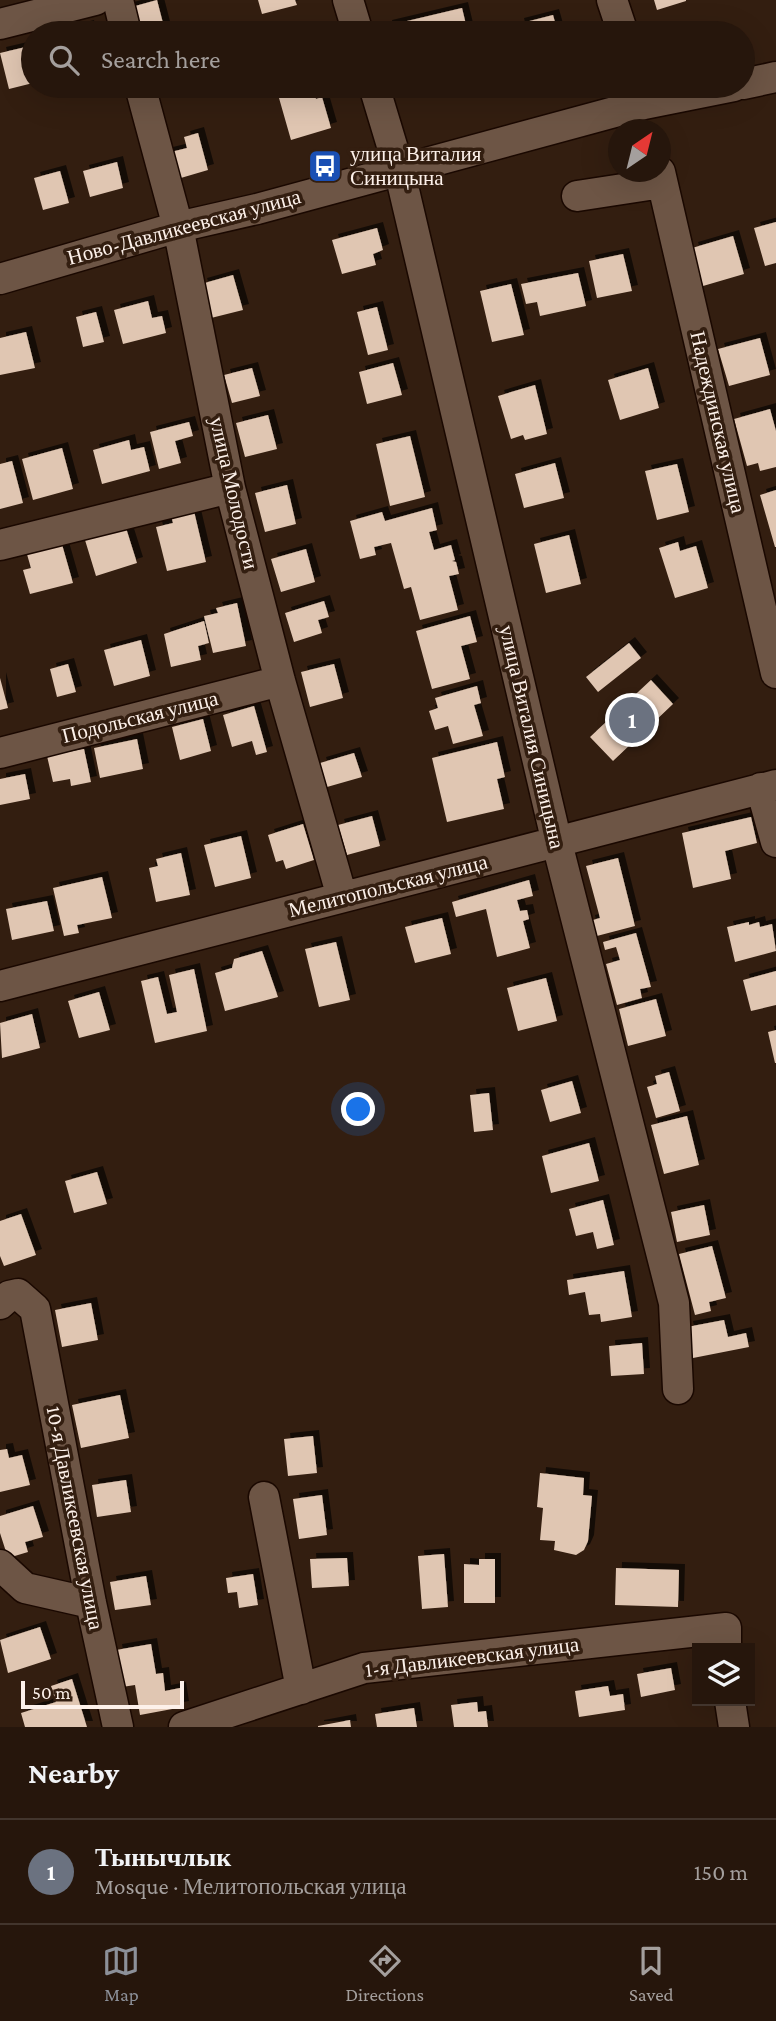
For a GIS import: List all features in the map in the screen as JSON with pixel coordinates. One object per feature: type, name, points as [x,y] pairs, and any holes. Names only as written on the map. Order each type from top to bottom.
[{"type":"street","points":[[0,24],[95,0]]},
{"type":"street","points":[[118,0],[124,21]]},
{"type":"street","points":[[348,0],[354,21]]},
{"type":"street","points":[[612,0],[618,21]]},
{"type":"street","points":[[755,81],[776,77]]},
{"type":"street","name":"улица Молодости","points":[[143,98],[178,226],[230,488],[279,681],[342,897]]},
{"type":"street","name":"улица Виталия Синицына","points":[[377,98],[398,169],[557,843],[674,1303],[678,1389]]},
{"type":"street","name":"Ново-Давликеевская улица","points":[[0,279],[178,226],[257,209],[398,169],[680,98]]},
{"type":"street","points":[[577,196],[639,182]]},
{"type":"street","name":"Надеждинская улица","points":[[662,182],[776,673]]},
{"type":"street","points":[[0,545],[230,488]]},
{"type":"street","name":"Подольская улица","points":[[0,753],[279,681]]},
{"type":"street","points":[[768,786],[776,842]]},
{"type":"street","name":"Мелитопольская улица","points":[[0,986],[768,786]]},
{"type":"street","name":"10-я Давликеевская улица","points":[[0,1304],[9,1296],[18,1294],[35,1308],[91,1603],[118,1727]]},
{"type":"street","points":[[264,1497],[301,1689]]},
{"type":"street","points":[[0,1565],[25,1588],[91,1603]]},
{"type":"street","name":"1-я Давликеевская улица","points":[[184,1727],[364,1668],[726,1638]]},
{"type":"street","points":[[731,1706],[734,1727]]},
{"type":"building","points":[[157,0],[162,21],[131,21],[128,8]]},
{"type":"building","points":[[258,0],[295,0],[297,5],[262,14]]},
{"type":"building","points":[[654,0],[686,0],[686,1],[657,10]]},
{"type":"building","points":[[462,8],[465,21],[407,21]]},
{"type":"building","points":[[553,15],[555,21],[530,21]]},
{"type":"building","points":[[21,48],[21,86],[9,89],[0,53]]},
{"type":"building","points":[[279,98],[322,98],[331,128],[291,140]]},
{"type":"building","points":[[198,133],[208,170],[174,180],[167,153],[187,148],[184,137]]},
{"type":"building","points":[[117,162],[123,188],[90,197],[83,171]]},
{"type":"building","points":[[60,171],[69,203],[43,210],[34,178]]},
{"type":"building","points":[[776,222],[776,263],[765,266],[754,228]]},
{"type":"building","points":[[377,228],[383,250],[373,254],[376,265],[342,274],[332,240]]},
{"type":"building","points":[[733,236],[744,274],[703,286],[692,248]]},
{"type":"building","points":[[623,254],[632,291],[597,298],[589,261]]},
{"type":"building","points":[[578,273],[586,306],[540,316],[537,302],[526,304],[521,284]]},
{"type":"building","points":[[233,275],[243,310],[211,318],[201,284]]},
{"type":"building","points":[[511,284],[524,335],[492,342],[480,291]]},
{"type":"building","points":[[148,301],[152,318],[162,316],[166,333],[123,344],[114,310]]},
{"type":"building","points":[[377,307],[388,350],[368,355],[357,312]]},
{"type":"building","points":[[96,312],[104,342],[83,347],[76,317]]},
{"type":"building","points":[[26,332],[35,368],[0,375],[0,338]]},
{"type":"building","points":[[760,338],[770,375],[729,386],[718,349]]},
{"type":"building","points":[[393,363],[402,395],[367,404],[359,372]]},
{"type":"building","points":[[252,368],[260,396],[232,403],[224,375]]},
{"type":"building","points":[[648,368],[659,408],[620,420],[608,380]]},
{"type":"building","points":[[535,385],[547,434],[525,440],[523,435],[511,439],[498,396]]},
{"type":"building","points":[[770,409],[776,431],[776,467],[760,471],[758,463],[747,466],[734,419]]},
{"type":"building","points":[[268,415],[277,449],[245,457],[236,423]]},
{"type":"building","points":[[189,422],[193,436],[175,441],[181,463],[159,469],[150,432]]},
{"type":"building","points":[[410,436],[425,497],[390,506],[376,444]]},
{"type":"building","points":[[129,440],[131,450],[144,447],[150,471],[102,484],[93,450]]},
{"type":"building","points":[[62,448],[73,489],[33,500],[22,459]]},
{"type":"building","points":[[12,461],[23,503],[0,509],[0,464]]},
{"type":"building","points":[[555,463],[564,498],[524,508],[515,474]]},
{"type":"building","points":[[677,464],[689,512],[657,520],[645,471]]},
{"type":"building","points":[[287,485],[296,524],[265,532],[255,493]]},
{"type":"building","points":[[776,490],[776,547],[775,547],[760,495]]},
{"type":"building","points":[[193,507],[206,562],[167,571],[156,527],[173,523],[170,512]]},
{"type":"building","points":[[432,508],[437,530],[429,532],[434,550],[451,545],[455,560],[452,561],[456,562],[459,574],[449,576],[458,610],[420,620],[411,587],[404,589],[391,543],[374,547],[376,555],[360,559],[350,521],[382,512],[385,521]]},
{"type":"building","points":[[126,528],[137,563],[96,576],[85,540]]},
{"type":"building","points":[[569,535],[581,584],[546,593],[534,544]]},
{"type":"building","points":[[61,541],[73,583],[30,594],[23,570],[31,568],[26,551]]},
{"type":"building","points":[[678,542],[680,551],[696,546],[708,588],[675,598],[659,548]]},
{"type":"building","points":[[306,549],[315,582],[281,592],[271,559]]},
{"type":"building","points":[[324,601],[329,617],[318,620],[322,633],[294,642],[285,613]]},
{"type":"building","points":[[237,603],[246,646],[213,653],[204,616],[218,613],[216,608]]},
{"type":"building","points":[[470,616],[477,642],[461,646],[470,679],[432,689],[416,631]]},
{"type":"building","points":[[204,621],[209,643],[198,646],[201,660],[171,667],[164,634]]},
{"type":"building","points":[[141,640],[150,676],[114,686],[104,650]]},
{"type":"building","points":[[629,643],[641,658],[598,692],[586,677]]},
{"type":"building","points":[[68,664],[76,692],[57,697],[50,669]]},
{"type":"building","points":[[334,664],[343,698],[310,707],[301,672]]},
{"type":"building","points":[[0,678],[8,708],[0,710]]},
{"type":"building","points":[[651,680],[673,704],[613,761],[590,737]]},
{"type":"building","points":[[477,686],[481,703],[474,705],[483,736],[453,744],[448,726],[435,730],[429,711],[438,708],[435,698]]},
{"type":"building","points":[[254,706],[267,752],[256,755],[252,741],[232,747],[223,715]]},
{"type":"building","points":[[203,719],[211,751],[180,760],[172,727]]},
{"type":"building","points":[[137,739],[143,769],[100,778],[94,748]]},
{"type":"building","points":[[497,742],[505,777],[497,779],[504,809],[447,822],[432,758]]},
{"type":"building","points":[[84,749],[91,782],[71,786],[70,779],[53,782],[47,756]]},
{"type":"building","points":[[354,753],[362,777],[327,787],[320,763]]},
{"type":"building","points":[[25,774],[30,799],[0,805],[0,779]]},
{"type":"building","points":[[372,816],[380,846],[347,855],[338,825]]},
{"type":"building","points":[[751,817],[757,843],[725,851],[731,879],[693,888],[682,833]]},
{"type":"building","points":[[303,824],[314,860],[286,869],[283,860],[276,862],[268,835]]},
{"type":"building","points":[[241,836],[251,878],[215,887],[204,845]]},
{"type":"building","points":[[181,853],[190,895],[156,902],[149,868],[158,866],[156,859]]},
{"type":"building","points":[[618,858],[635,926],[593,937],[589,921],[600,918],[586,866]]},
{"type":"building","points":[[102,877],[112,918],[77,925],[79,933],[64,936],[53,888]]},
{"type":"building","points":[[529,880],[533,896],[517,900],[520,911],[527,910],[529,919],[523,921],[530,948],[497,957],[486,909],[456,917],[452,902]]},
{"type":"building","points":[[47,901],[54,931],[12,940],[6,909]]},
{"type":"building","points":[[442,918],[451,954],[415,963],[405,927]]},
{"type":"building","points":[[749,922],[749,925],[759,922],[760,927],[772,924],[776,951],[735,962],[727,927]]},
{"type":"building","points":[[636,933],[651,987],[640,989],[642,998],[617,1005],[606,964],[620,960],[616,947],[605,950],[603,942]]},
{"type":"building","points":[[336,942],[350,1000],[319,1007],[305,949]]},
{"type":"building","points":[[262,951],[278,997],[225,1011],[215,973],[232,968],[234,959]]},
{"type":"building","points":[[194,969],[207,1031],[155,1043],[141,981],[158,977],[167,1014],[177,1012],[169,975]]},
{"type":"building","points":[[776,971],[776,1005],[751,1011],[743,980]]},
{"type":"building","points":[[546,978],[557,1021],[518,1031],[507,988]]},
{"type":"building","points":[[99,992],[110,1030],[79,1038],[68,1001]]},
{"type":"building","points":[[656,999],[666,1036],[628,1046],[619,1009]]},
{"type":"building","points":[[32,1014],[40,1048],[2,1058],[0,1023]]},
{"type":"building","points":[[776,1030],[776,1063],[775,1063],[768,1032]]},
{"type":"building","points":[[669,1072],[680,1111],[656,1118],[647,1087],[657,1084],[655,1076]]},
{"type":"building","points":[[572,1081],[581,1113],[550,1122],[541,1090]]},
{"type":"building","points":[[489,1093],[493,1130],[474,1132],[470,1095]]},
{"type":"building","points":[[687,1116],[699,1165],[664,1174],[651,1125]]},
{"type":"building","points":[[589,1143],[599,1181],[551,1193],[542,1156]]},
{"type":"building","points":[[97,1172],[107,1204],[74,1213],[65,1181]]},
{"type":"building","points":[[603,1200],[614,1245],[597,1249],[593,1232],[576,1236],[569,1209]]},
{"type":"building","points":[[704,1205],[710,1235],[677,1242],[671,1212]]},
{"type":"building","points":[[21,1214],[36,1255],[4,1266],[0,1256],[0,1221]]},
{"type":"building","points":[[712,1246],[726,1298],[709,1302],[711,1311],[695,1315],[679,1254]]},
{"type":"building","points":[[624,1271],[632,1317],[601,1322],[600,1314],[589,1315],[585,1292],[569,1295],[567,1280]]},
{"type":"building","points":[[91,1303],[98,1340],[62,1347],[55,1310]]},
{"type":"building","points":[[724,1320],[728,1337],[746,1333],[749,1347],[693,1358],[687,1327]]},
{"type":"building","points":[[642,1343],[644,1374],[611,1376],[609,1346]]},
{"type":"building","points":[[120,1395],[129,1438],[81,1448],[72,1405]]},
{"type":"building","points":[[313,1436],[317,1473],[288,1476],[284,1439]]},
{"type":"building","points":[[7,1449],[9,1458],[22,1455],[30,1485],[0,1492],[0,1450]]},
{"type":"building","points":[[540,1473],[584,1478],[583,1495],[592,1496],[588,1541],[584,1550],[576,1555],[554,1550],[555,1541],[540,1540],[543,1508],[537,1507]]},
{"type":"building","points":[[126,1480],[131,1512],[97,1517],[92,1485]]},
{"type":"building","points":[[322,1495],[327,1535],[299,1539],[293,1499]]},
{"type":"building","points":[[33,1506],[43,1537],[25,1542],[28,1552],[8,1558],[0,1533],[0,1516]]},
{"type":"building","points":[[444,1554],[448,1607],[422,1609],[418,1556]]},
{"type":"building","points":[[347,1558],[349,1586],[312,1588],[310,1559]]},
{"type":"building","points":[[479,1559],[495,1559],[495,1603],[464,1603],[464,1564],[479,1565]]},
{"type":"building","points":[[616,1568],[679,1570],[678,1607],[615,1605]]},
{"type":"building","points":[[253,1574],[258,1605],[239,1608],[237,1592],[228,1593],[226,1578]]},
{"type":"building","points":[[146,1576],[151,1605],[115,1610],[110,1582]]},
{"type":"building","points":[[40,1627],[51,1659],[8,1673],[0,1640]]},
{"type":"building","points":[[151,1644],[156,1674],[163,1673],[165,1691],[180,1688],[183,1707],[140,1715],[135,1685],[122,1687],[116,1650]]},
{"type":"building","points":[[671,1668],[675,1690],[641,1697],[637,1674]]},
{"type":"building","points":[[72,1679],[87,1727],[25,1727],[21,1713],[56,1702],[51,1686]]},
{"type":"building","points":[[608,1686],[610,1696],[623,1694],[625,1710],[579,1717],[575,1691]]},
{"type":"building","points":[[477,1702],[478,1712],[486,1711],[488,1727],[454,1727],[451,1705]]},
{"type":"building","points":[[414,1708],[417,1727],[377,1727],[375,1714]]},
{"type":"building","points":[[350,1720],[351,1727],[318,1727],[318,1726]]},
{"type":"place","name":"улица Виталия Синицына","points":[[325,166]]},
{"type":"place","name":"Тынычлык","points":[[632,720]]}]
